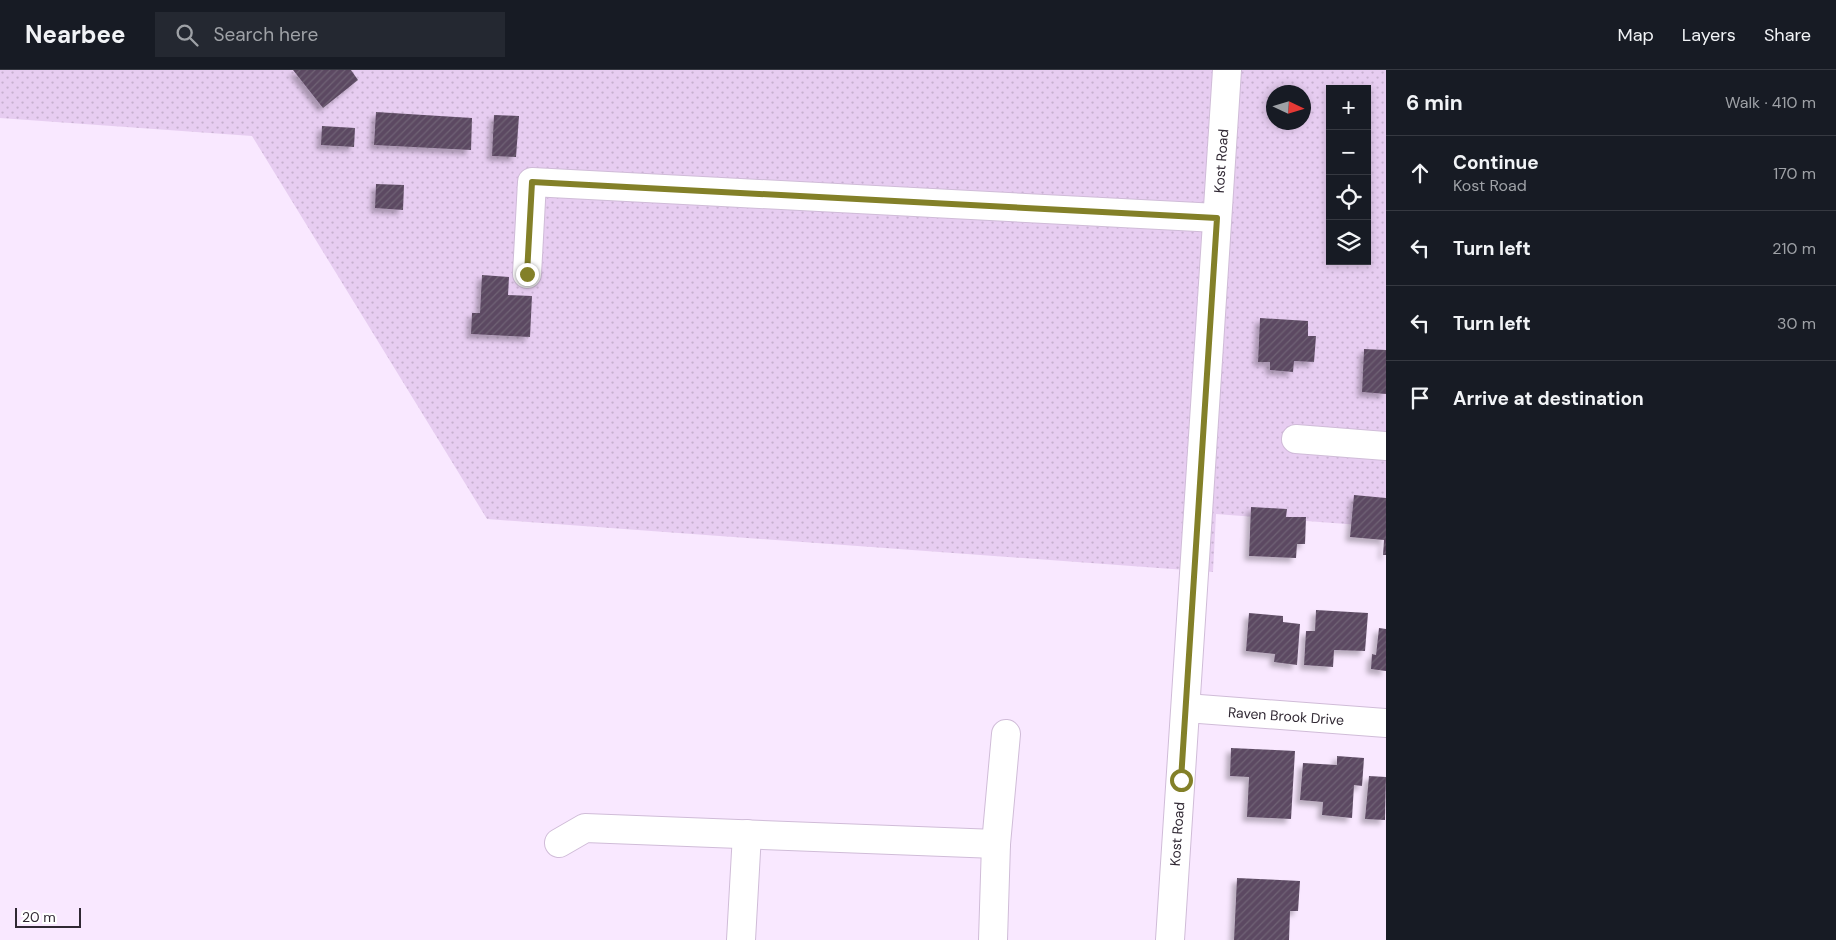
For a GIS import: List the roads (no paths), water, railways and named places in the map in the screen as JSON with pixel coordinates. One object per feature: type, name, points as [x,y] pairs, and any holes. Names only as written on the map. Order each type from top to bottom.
[{"type":"street","name":"Kost Road","points":[[1170,940],[1227,70]]},
{"type":"street","points":[[527,274],[532,182],[1217,218]]},
{"type":"street","points":[[1296,438],[1386,446]]},
{"type":"street","name":"Raven Brook Drive","points":[[1186,708],[1386,723]]},
{"type":"street","points":[[993,940],[996,844],[1006,734]]},
{"type":"street","points":[[559,843],[585,828],[996,844]]},
{"type":"street","points":[[741,940],[746,834]]}]
